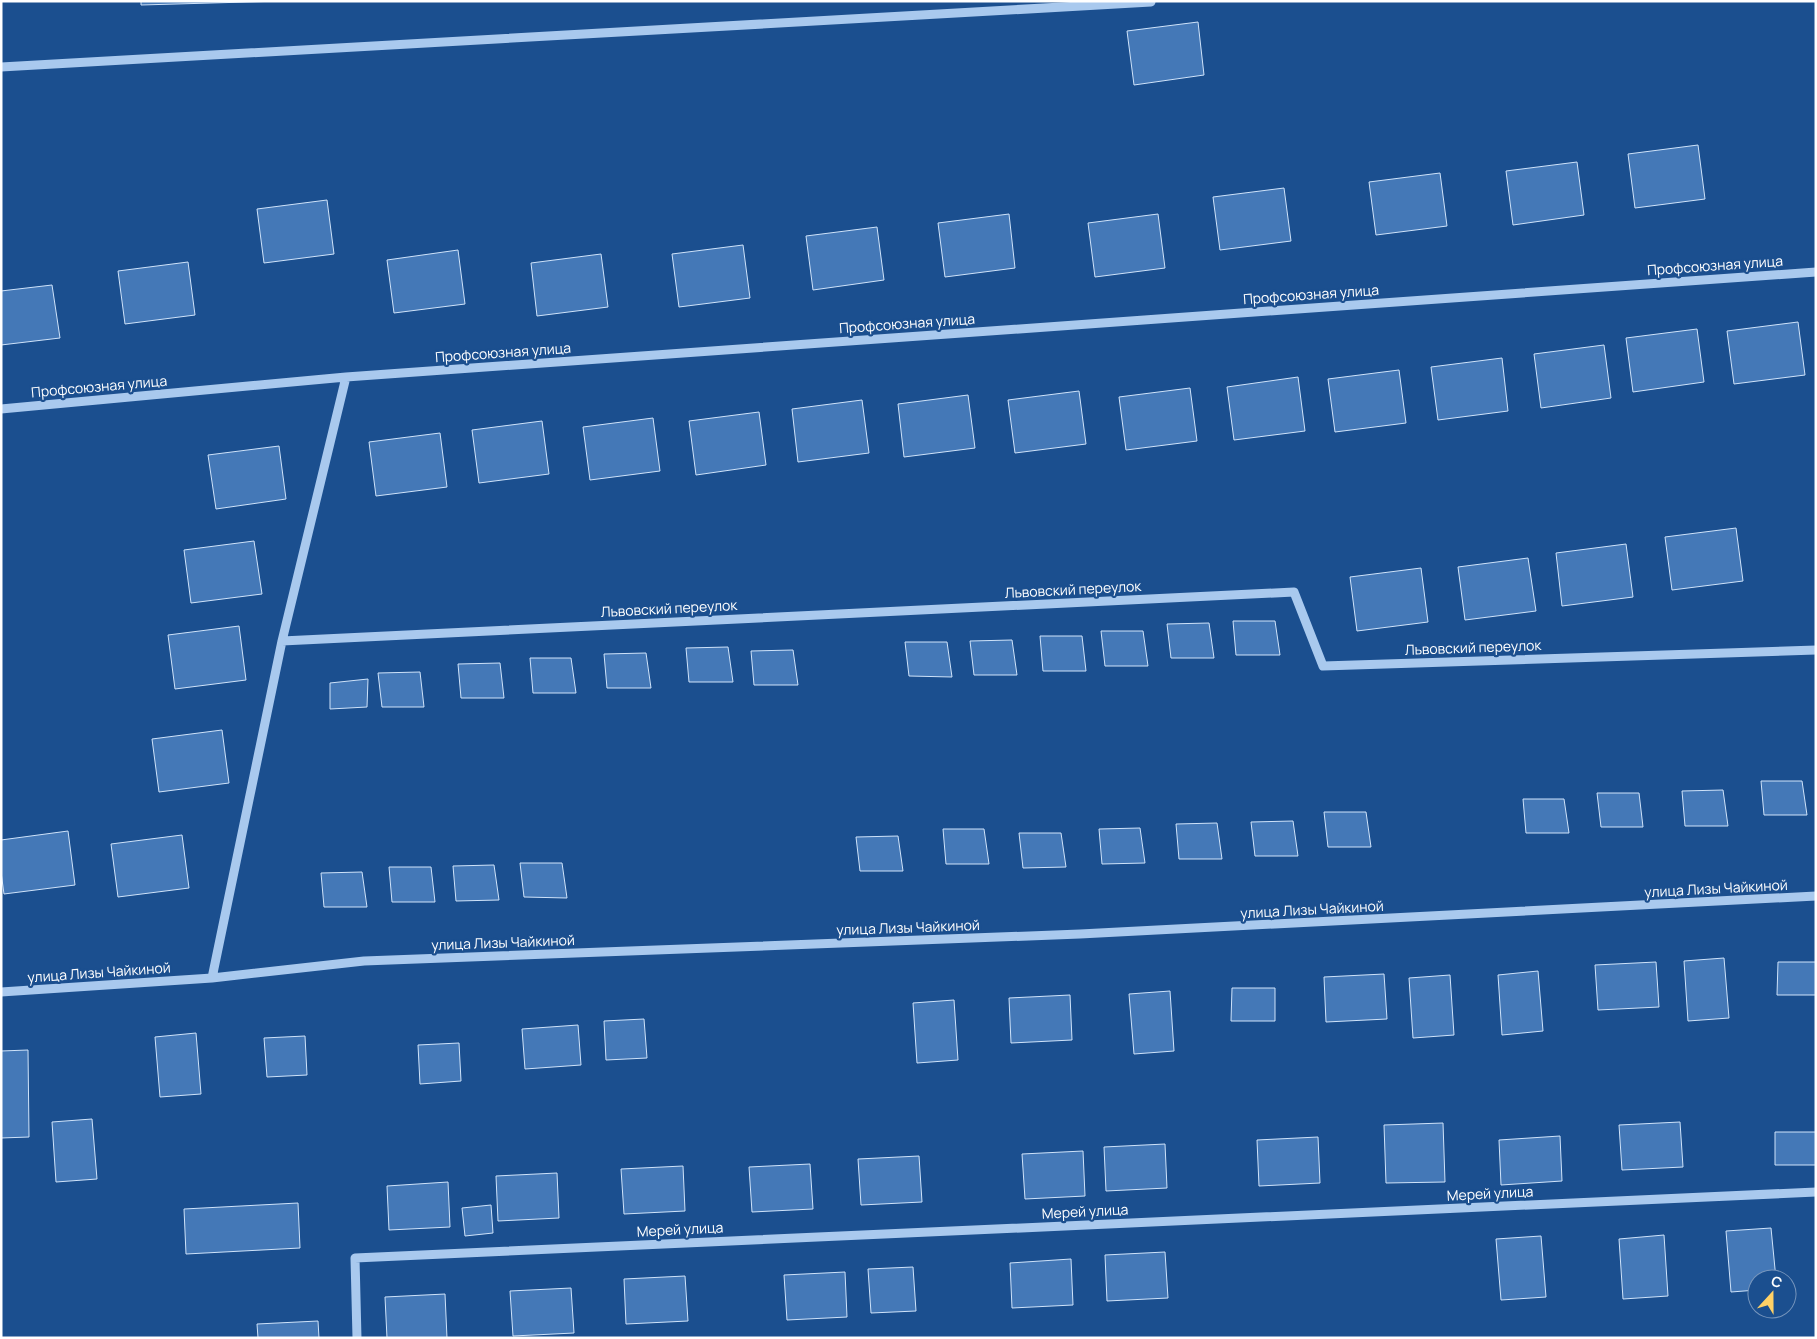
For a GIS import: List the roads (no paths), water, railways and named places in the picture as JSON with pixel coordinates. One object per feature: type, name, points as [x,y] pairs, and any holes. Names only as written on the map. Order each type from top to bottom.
[{"type":"street","points":[[1,67],[1151,2]]},
{"type":"street","name":"Профсоюзная улица","points":[[1,410],[346,376],[1816,272]]},
{"type":"street","points":[[212,978],[282,641],[346,376]]},
{"type":"street","name":"Львовский переулок","points":[[282,641],[1294,592],[1323,666],[1816,650]]},
{"type":"street","name":"улица Лизы Чайкиной","points":[[1,992],[212,978],[364,961],[1080,934],[1816,896]]},
{"type":"street","name":"Мерей улица","points":[[357,1338],[356,1258],[1816,1192]]}]
